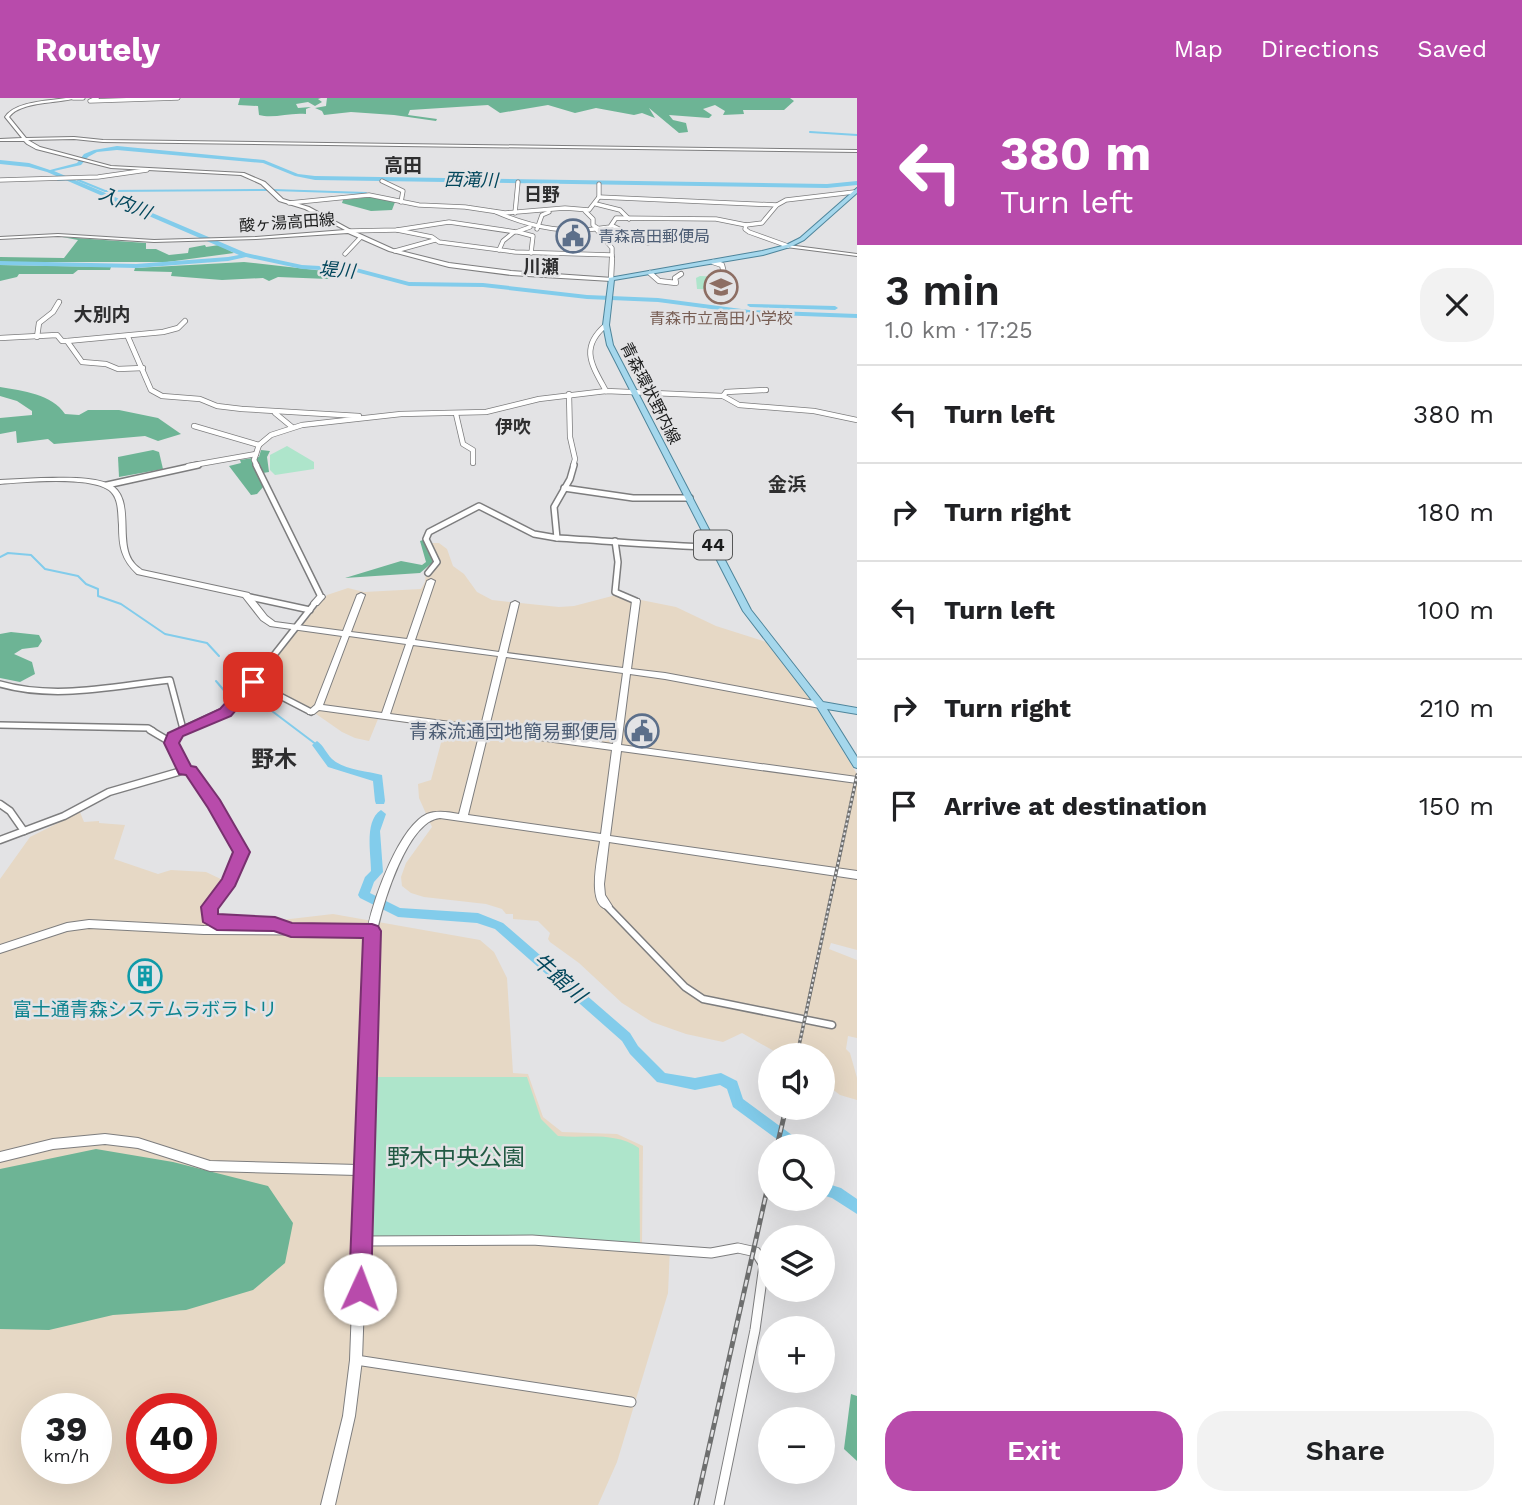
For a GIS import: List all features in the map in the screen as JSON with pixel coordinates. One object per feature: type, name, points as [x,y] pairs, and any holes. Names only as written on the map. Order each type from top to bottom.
[{"type":"main road","points":[[611,279],[788,246],[802,239],[856,191]]},
{"type":"main road","name":"青森環状野内線","points":[[611,279],[606,337],[747,611],[820,705],[857,765]]},
{"type":"main road","points":[[820,705],[857,711]]},
{"type":"street","points":[[83,98],[23,106],[10,112],[8,118],[24,138],[38,148],[80,160],[111,167],[242,174],[261,181],[278,198],[327,218],[349,231],[397,230],[449,222],[533,236],[531,253]]},
{"type":"street","points":[[97,98],[90,101],[178,98]]},
{"type":"street","points":[[0,140],[76,138],[103,141],[857,151]]},
{"type":"street","points":[[0,180],[64,179],[147,170]]},
{"type":"street","points":[[382,181],[403,191],[401,202]]},
{"type":"street","points":[[515,213],[518,183]]},
{"type":"street","points":[[289,203],[369,195],[401,202],[496,212],[551,211],[565,208],[585,211],[591,210],[596,204],[599,184]]},
{"type":"street","points":[[599,197],[776,205],[796,198],[856,191]]},
{"type":"street","points":[[596,204],[620,210],[629,219]]},
{"type":"street","points":[[613,226],[616,218],[716,219],[746,225],[762,223],[776,205]]},
{"type":"street","points":[[537,229],[542,215],[551,211]]},
{"type":"street","points":[[585,211],[593,219],[593,225],[611,245],[611,279]]},
{"type":"street","points":[[496,212],[530,227],[568,233],[613,226],[627,229],[636,239],[648,243]]},
{"type":"street","points":[[291,221],[327,218]]},
{"type":"street","points":[[746,225],[745,229],[749,232],[788,246],[857,255]]},
{"type":"street","points":[[499,250],[503,241],[530,227]]},
{"type":"street","points":[[397,230],[435,240],[499,250],[612,255]]},
{"type":"street","name":"酸ヶ湯高田線","points":[[0,238],[47,235],[154,242],[349,231],[395,251],[477,270],[611,279]]},
{"type":"street","points":[[345,254],[361,237]]},
{"type":"street","points":[[395,251],[435,240]]},
{"type":"street","points":[[713,262],[722,265],[726,277]]},
{"type":"street","points":[[650,273],[663,282],[676,283],[675,278],[681,274]]},
{"type":"street","points":[[37,337],[39,323],[53,312],[60,302]]},
{"type":"street","points":[[0,338],[57,335],[62,341],[68,341],[128,337],[174,329],[185,321]]},
{"type":"street","points":[[606,326],[599,330],[590,344],[590,364],[606,391]]},
{"type":"street","points":[[128,337],[150,390],[162,396],[200,399],[223,407],[371,418]]},
{"type":"street","points":[[68,341],[82,362],[106,364],[118,369],[143,368]]},
{"type":"street","points":[[723,396],[726,392],[766,390]]},
{"type":"street","points":[[316,603],[256,467],[256,454],[260,445],[271,435],[292,427],[371,418],[493,411],[569,394],[606,391],[723,396],[739,405],[806,410],[857,420]]},
{"type":"street","points":[[556,538],[554,507],[570,479],[576,459],[570,437],[569,394]]},
{"type":"street","points":[[273,412],[292,427]]},
{"type":"street","points":[[456,414],[463,444],[473,450],[474,463]]},
{"type":"street","points":[[194,426],[260,445]]},
{"type":"street","points":[[0,482],[81,481],[107,485],[141,475],[256,454]]},
{"type":"street","points":[[107,485],[117,496],[126,556],[131,567],[141,572],[241,592],[250,597],[316,603]]},
{"type":"street","points":[[564,488],[633,498],[690,498]]},
{"type":"street","points":[[386,717],[437,562],[426,539],[429,532],[479,506],[534,534],[556,538],[615,541],[634,545],[714,547]]},
{"type":"street","points":[[615,541],[618,562],[615,592],[636,601],[600,896],[685,987],[703,999],[832,1025]]},
{"type":"street","points":[[315,709],[361,595]]},
{"type":"street","points":[[250,597],[268,621],[295,629],[691,680],[820,705]]},
{"type":"street","points":[[172,743],[173,736],[183,729],[225,712],[253,682],[316,603]]},
{"type":"street","points":[[463,817],[514,603]]},
{"type":"street","points":[[0,684],[30,692],[170,680],[183,729]]},
{"type":"street","points":[[253,682],[315,709],[485,729],[857,780]]},
{"type":"street","points":[[0,725],[148,728],[172,743],[185,770]]},
{"type":"street","points":[[0,840],[74,812],[109,792],[185,770],[191,771],[214,804],[241,852],[229,882],[209,907],[209,917],[217,923],[275,924],[291,930]]},
{"type":"street","points":[[0,804],[10,811],[24,831]]},
{"type":"street","points":[[328,1505],[349,1416],[356,1360],[374,914],[380,894],[395,864],[426,818],[440,815],[463,817],[857,875]]},
{"type":"street","points":[[0,949],[67,927],[89,924],[204,930],[372,931]]},
{"type":"street","points":[[0,1157],[54,1144],[105,1139],[138,1143],[210,1166],[364,1170]]},
{"type":"street","points":[[362,1241],[532,1240],[710,1253],[738,1248],[756,1252],[764,1265],[755,1330],[719,1505]]},
{"type":"street","points":[[356,1360],[631,1402]]},
{"type":"shaded area","points":[[431,543],[439,543],[447,549],[453,566],[464,574],[477,592],[492,600],[559,607],[574,606],[616,595],[676,607],[716,626],[766,642],[809,696],[857,774],[857,950],[831,943],[829,949],[857,960],[857,1038],[848,1036],[846,1049],[850,1053],[857,1078],[857,1100],[835,1091],[835,1043],[760,1043],[742,1033],[723,1042],[686,1034],[652,1022],[622,1003],[579,963],[550,942],[550,933],[538,921],[513,919],[513,914],[506,914],[502,909],[486,904],[424,897],[411,893],[402,886],[401,877],[406,863],[432,827],[419,798],[418,784],[431,780],[445,728],[378,719],[369,741],[355,738],[296,700],[256,681],[327,595],[348,588],[364,592],[421,589],[426,573],[436,562]]},
{"type":"shaded area","points":[[80,812],[84,822],[125,825],[114,859],[158,874],[171,870],[206,872],[225,881],[205,909],[216,920],[273,921],[333,914],[480,940],[494,952],[507,978],[513,1073],[528,1074],[543,1117],[562,1132],[617,1134],[643,1146],[642,1244],[670,1247],[668,1293],[617,1462],[598,1505],[0,1505],[0,879],[30,837]]},
{"type":"green space","points":[[240,98],[321,98],[318,99],[322,102],[315,106],[308,102],[296,104],[298,108],[311,107],[306,109],[306,114],[265,116],[259,115],[258,106],[238,105]]},
{"type":"green space","points":[[327,98],[790,98],[794,101],[784,110],[743,110],[744,114],[723,115],[725,111],[715,105],[703,109],[712,115],[709,118],[669,115],[673,120],[686,123],[688,132],[679,133],[649,108],[655,118],[642,113],[634,115],[596,108],[575,113],[548,105],[500,113],[488,105],[410,110],[408,115],[437,119],[436,121],[351,112],[324,115],[315,108],[326,106]]},
{"type":"green space","points":[[371,197],[395,202],[392,210],[371,211],[342,203],[343,200]]},
{"type":"green space","points":[[62,237],[146,243],[146,249],[156,249],[169,255],[188,253],[189,248],[205,245],[219,245],[234,253],[167,262],[0,262],[0,257],[64,258],[78,240]]},
{"type":"green space","points":[[244,262],[333,272],[328,279],[278,277],[269,281],[263,278],[222,280],[171,276],[172,272],[134,271],[135,268]]},
{"type":"green space","points":[[0,265],[111,267],[110,270],[78,270],[73,274],[19,274],[17,277],[0,281]]},
{"type":"green space","points":[[723,277],[730,281],[732,290],[697,289],[696,278]]},
{"type":"green space","points":[[0,387],[45,398],[65,414],[79,415],[88,410],[119,410],[158,418],[181,434],[158,441],[145,436],[54,444],[48,439],[17,443],[16,431],[0,434],[0,418],[32,415],[32,411],[17,401],[0,396]]},
{"type":"green space","points":[[287,446],[314,462],[314,469],[275,475],[270,470],[270,455]]},
{"type":"green space","points":[[153,450],[159,452],[163,469],[119,477],[118,457]]},
{"type":"green space","points":[[261,450],[270,451],[267,457],[269,472],[257,474],[264,486],[257,494],[251,495],[229,466],[241,463],[240,460],[259,457]]},
{"type":"green space","points":[[423,540],[433,562],[420,573],[345,578],[401,561],[422,565],[426,562],[420,541]]},
{"type":"green space","points":[[11,632],[39,635],[42,641],[38,647],[22,649],[14,654],[32,662],[35,674],[20,682],[0,678],[0,634]]},
{"type":"green space","name":"野木中央公園","points":[[377,1077],[527,1077],[541,1119],[558,1136],[619,1139],[639,1148],[640,1244],[373,1238]]},
{"type":"green space","points":[[96,1149],[173,1162],[268,1186],[293,1223],[285,1263],[253,1290],[186,1310],[113,1315],[49,1330],[0,1329],[0,1169]]},
{"type":"green space","points":[[851,1394],[857,1396],[857,1461],[844,1449]]},
{"type":"waterway","points":[[810,132],[857,135]]},
{"type":"waterway","name":"西滝川","points":[[52,170],[79,164],[95,151],[117,148],[264,162],[297,175],[315,178],[827,186],[857,183]]},
{"type":"waterway","name":"入内川","points":[[0,162],[29,165],[49,171],[245,255]]},
{"type":"waterway","name":"入内川","points":[[58,180],[73,179]]},
{"type":"waterway","points":[[78,180],[105,191],[268,190]]},
{"type":"waterway","points":[[273,190],[366,193]]},
{"type":"waterway","name":"堤川","points":[[0,263],[136,266],[228,259],[246,255],[302,267],[356,270],[409,284],[483,285],[587,297],[658,300],[749,312],[857,316]]},
{"type":"waterway","name":"堤川","points":[[750,305],[835,308]]},
{"type":"waterway","points":[[0,557],[8,553],[31,555],[45,569],[78,576],[86,584],[98,589],[98,596],[121,604],[165,634],[207,643],[219,656]]},
{"type":"waterway","points":[[216,681],[227,694],[238,696]]},
{"type":"waterway","points":[[245,698],[260,702],[317,745]]},
{"type":"waterway","name":"牛館川","points":[[317,745],[327,760],[335,766],[378,778],[380,801]]},
{"type":"waterway","name":"牛館川","points":[[381,814],[375,831],[377,872],[369,880],[364,895],[398,912],[478,918],[499,926],[626,1037],[634,1050],[662,1078],[695,1084],[721,1079],[732,1085],[738,1103],[780,1134]]},
{"type":"waterway","name":"牛館川","points":[[835,1193],[857,1207]]},
{"type":"railway","points":[[800,1043],[857,775]]},
{"type":"railway","points":[[780,1134],[783,1120]]},
{"type":"railway","points":[[696,1505],[762,1211]]},
{"type":"place","name":"青森高田郵便局","points":[[573,236]]},
{"type":"place","name":"青森市立高田小学校","points":[[721,287]]},
{"type":"place","name":"青森流通団地簡易郵便局","points":[[642,731]]},
{"type":"place","name":"富士通青森システムラボラトリ","points":[[145,976]]},
{"type":"district","name":"高田","points":[[403,165]]},
{"type":"district","name":"日野","points":[[542,195]]},
{"type":"district","name":"川瀬","points":[[541,267]]},
{"type":"district","name":"大別内","points":[[102,314]]},
{"type":"district","name":"伊吹","points":[[513,427]]},
{"type":"district","name":"金浜","points":[[787,484]]},
{"type":"district","name":"野木","points":[[274,759]]},
{"type":"route","points":[[253,682],[234,706],[178,732],[173,736],[172,743],[185,770],[191,771],[214,804],[241,852],[229,882],[209,907],[209,917],[217,923],[275,924],[291,930],[372,931],[360,1289]]}]
